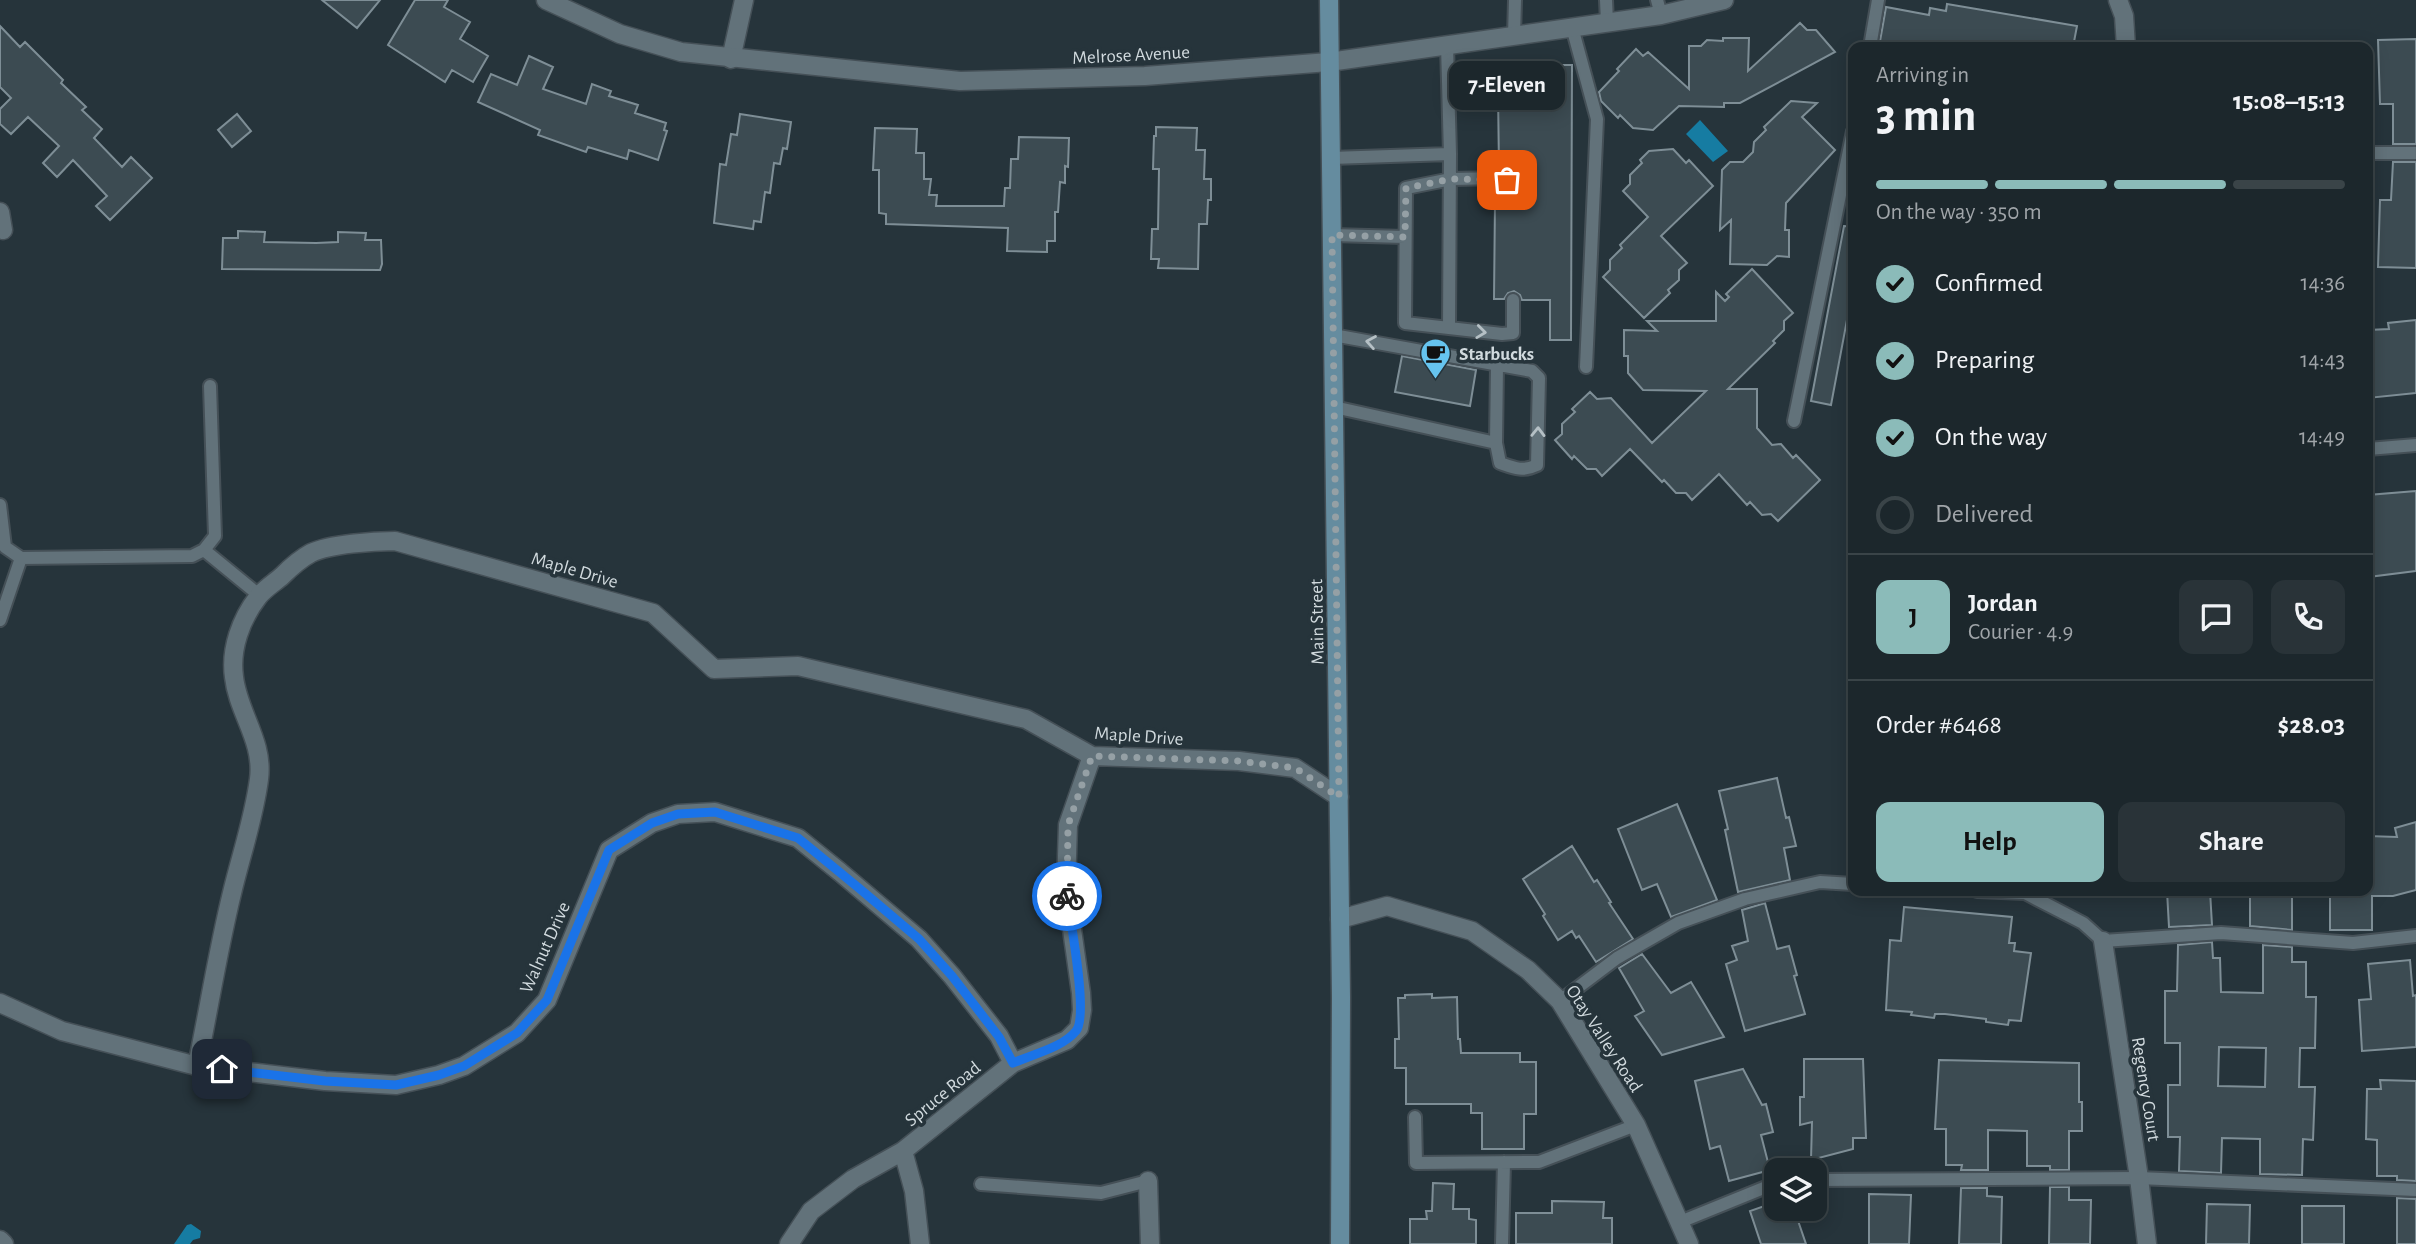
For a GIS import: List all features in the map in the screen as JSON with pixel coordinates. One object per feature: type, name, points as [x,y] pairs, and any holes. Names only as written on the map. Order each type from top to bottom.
[{"type":"main road","name":"Main Street","points":[[1329,0],[1339,797],[1340,1244]]},
{"type":"street","name":"Melrose Avenue","points":[[546,0],[620,34],[681,52],[960,81],[1145,76],[1329,62],[1607,22],[1659,7],[1724,0]]},
{"type":"street","points":[[731,59],[744,0]]},
{"type":"street","points":[[2118,0],[2123,16],[2126,42]]},
{"type":"street","name":"Maple Drive","points":[[197,1066],[231,896],[255,809],[260,774],[254,734],[240,702],[234,676],[234,650],[242,623],[259,595],[300,560],[314,552],[364,541],[395,541],[653,612],[714,669],[797,666],[1026,719],[1092,756],[1239,761],[1295,768],[1339,797]]},
{"type":"street","name":"Spruce Road","points":[[789,1244],[811,1211],[853,1179],[903,1151],[1013,1063],[1067,1040],[1079,1028],[1081,993],[1066,887],[1068,825],[1092,756]]},
{"type":"street","name":"Walnut Drive","points":[[0,1003],[62,1031],[197,1066],[325,1081],[396,1085],[439,1075],[464,1066],[517,1033],[547,1000],[609,850],[652,823],[678,814],[715,812],[798,838],[870,897],[919,939],[952,976],[999,1037],[1013,1063]]},
{"type":"street","name":"Otay Valley Road","points":[[1340,919],[1387,906],[1472,931],[1528,970],[1560,1001],[1636,1125],[1689,1244]]},
{"type":"street","name":"Regency Court","points":[[2103,941],[2147,1244]]},
{"type":"street","points":[[903,1151],[914,1191],[920,1244]]},
{"type":"street","points":[[1148,1181],[1150,1244]]},
{"type":"lane","points":[[1514,36],[1515,0]]},
{"type":"lane","points":[[1606,0],[1607,22]]},
{"type":"lane","points":[[1871,42],[1878,0]]},
{"type":"lane","points":[[1572,27],[1597,118],[1586,367]]},
{"type":"lane","points":[[1447,45],[1451,179],[1449,328]]},
{"type":"lane","points":[[2373,152],[2416,153]]},
{"type":"lane","points":[[1331,158],[1450,154]]},
{"type":"lane","points":[[1794,421],[1848,156]]},
{"type":"lane","points":[[1512,201],[1511,186],[1507,180],[1451,179],[1406,188],[1405,323],[1513,333],[1513,300]]},
{"type":"lane","points":[[1332,235],[1405,237]]},
{"type":"lane","points":[[1333,335],[1532,371],[1539,378],[1537,465],[1528,470],[1500,463],[1496,443],[1497,365]]},
{"type":"lane","points":[[0,505],[5,547],[21,558],[192,556],[204,551],[215,536],[210,386]]},
{"type":"lane","points":[[1334,407],[1496,443]]},
{"type":"lane","points":[[2373,449],[2416,445]]},
{"type":"lane","points":[[204,551],[259,595]]},
{"type":"lane","points":[[0,620],[21,558]]},
{"type":"lane","points":[[1560,1001],[1617,958],[1678,923],[1745,899],[1820,882],[1848,884]]},
{"type":"lane","points":[[2031,896],[2083,923],[2103,941],[2221,933],[2353,943],[2416,936]]},
{"type":"lane","points":[[1415,1117],[1416,1163],[1539,1162],[1636,1125]]},
{"type":"lane","points":[[1502,1244],[1504,1162]]},
{"type":"lane","points":[[1827,1180],[2139,1178],[2416,1190]]},
{"type":"lane","points":[[981,1184],[1101,1193],[1148,1181]]},
{"type":"lane","points":[[1680,1222],[1764,1188]]},
{"type":"water","points":[[1700,120],[1728,151],[1713,162],[1686,134]]},
{"type":"water","points":[[191,1224],[201,1231],[200,1238],[190,1244],[174,1244],[187,1225]]},
{"type":"building","points":[[322,0],[380,0],[357,28]]},
{"type":"building","points":[[415,0],[448,0],[444,7],[470,22],[460,39],[488,56],[473,82],[452,70],[445,82],[388,45]]},
{"type":"building","points":[[1947,4],[2077,26],[2074,42],[1880,42],[1886,7],[1929,15],[1930,8],[1946,11]]},
{"type":"building","points":[[1800,23],[1807,30],[1816,30],[1835,52],[1740,103],[1724,103],[1724,107],[1679,106],[1653,130],[1633,128],[1601,101],[1599,92],[1636,49],[1643,56],[1648,52],[1689,89],[1689,46],[1701,46],[1707,40],[1749,38],[1748,71]]},
{"type":"building","points":[[0,26],[20,47],[25,42],[63,80],[61,83],[86,107],[82,110],[102,129],[94,138],[122,167],[131,157],[152,178],[110,220],[96,206],[107,196],[73,160],[57,177],[43,163],[59,146],[28,117],[11,134],[0,124],[0,109],[11,98],[0,87]]},
{"type":"building","points":[[2416,39],[2416,144],[2393,144],[2393,104],[2380,104],[2378,40]]},
{"type":"building","points":[[529,56],[553,67],[543,89],[586,104],[592,84],[611,91],[609,96],[638,105],[635,113],[666,123],[664,130],[667,131],[658,160],[629,150],[627,159],[588,147],[586,152],[538,135],[540,130],[478,102],[491,74],[517,85]]},
{"type":"building","points":[[1551,65],[1572,65],[1571,340],[1550,340],[1550,300],[1522,300],[1514,291],[1508,293],[1504,299],[1494,299],[1495,201],[1500,201],[1499,187],[1502,189],[1503,202],[1508,208],[1516,209],[1521,200],[1520,185],[1514,175],[1499,169],[1498,92],[1551,91]]},
{"type":"building","points":[[1791,101],[1817,103],[1802,117],[1835,150],[1786,203],[1785,230],[1789,230],[1789,257],[1777,256],[1767,265],[1730,264],[1731,220],[1720,230],[1722,170],[1730,162],[1743,162],[1753,152],[1754,142],[1766,130],[1764,127]]},
{"type":"building","points":[[237,114],[251,131],[232,147],[218,130]]},
{"type":"building","points":[[740,114],[791,122],[787,149],[783,148],[780,164],[774,163],[770,193],[765,192],[761,222],[754,221],[753,229],[714,223],[720,164],[726,165],[731,134],[737,135]]},
{"type":"building","points":[[1156,127],[1197,128],[1196,150],[1205,150],[1204,179],[1211,179],[1211,200],[1208,200],[1207,224],[1199,224],[1198,269],[1158,268],[1159,259],[1151,259],[1152,229],[1158,229],[1159,169],[1153,169]]},
{"type":"building","points":[[875,128],[917,129],[916,153],[924,153],[924,179],[931,179],[929,195],[937,195],[936,206],[1004,206],[1005,188],[1010,188],[1011,159],[1018,159],[1019,137],[1069,138],[1065,183],[1060,182],[1058,212],[1055,212],[1055,241],[1047,241],[1047,252],[1007,251],[1008,228],[886,224],[886,214],[879,213],[879,170],[873,170]]},
{"type":"building","points":[[1673,149],[1686,163],[1689,160],[1713,186],[1661,236],[1687,263],[1679,270],[1679,280],[1668,290],[1670,293],[1644,318],[1603,277],[1610,270],[1610,260],[1622,248],[1620,245],[1648,217],[1623,191],[1630,184],[1630,175],[1649,151]]},
{"type":"building","points":[[2393,162],[2416,162],[2416,268],[2378,267],[2380,200],[2391,200]]},
{"type":"building","points":[[1844,226],[1848,226],[1848,315],[1831,405],[1811,401]]},
{"type":"building","points":[[238,231],[265,232],[264,242],[316,243],[338,242],[338,232],[366,233],[365,240],[381,240],[382,264],[380,270],[222,269],[223,238],[238,238]]},
{"type":"building","points":[[1752,269],[1793,313],[1784,321],[1784,330],[1773,341],[1775,343],[1728,389],[1757,389],[1757,428],[1772,445],[1781,444],[1793,458],[1796,455],[1820,480],[1778,521],[1771,514],[1762,515],[1750,502],[1747,505],[1719,474],[1692,500],[1686,493],[1676,493],[1664,480],[1662,482],[1630,449],[1602,476],[1596,469],[1587,469],[1574,456],[1572,459],[1555,440],[1562,434],[1562,424],[1575,412],[1572,409],[1590,392],[1597,399],[1611,398],[1652,443],[1706,391],[1643,390],[1628,373],[1628,356],[1624,356],[1624,330],[1657,331],[1647,321],[1716,321],[1716,292],[1725,301],[1729,297],[1726,294]]},
{"type":"building","points":[[2416,320],[2416,393],[2373,397],[2373,330],[2389,329],[2388,323]]},
{"type":"building","name":"Starbucks","points":[[1402,356],[1476,370],[1470,406],[1395,392]]},
{"type":"building","points":[[2416,491],[2416,571],[2373,576],[2373,495]]},
{"type":"building","points":[[1777,778],[1796,846],[1784,848],[1790,880],[1738,892],[1719,791]]},
{"type":"building","points":[[1677,804],[1717,900],[1671,917],[1657,884],[1642,890],[1618,829]]},
{"type":"building","points":[[2416,822],[2416,890],[2393,896],[2373,896],[2373,836],[2397,837],[2395,828]]},
{"type":"building","points":[[1572,846],[1594,882],[1597,880],[1633,939],[1596,962],[1579,936],[1576,938],[1572,931],[1558,940],[1523,879]]},
{"type":"building","points":[[2167,896],[2210,896],[2212,925],[2169,927]]},
{"type":"building","points":[[2250,896],[2292,896],[2292,930],[2250,926]]},
{"type":"building","points":[[2330,896],[2372,896],[2372,930],[2330,930]]},
{"type":"building","points":[[1765,903],[1777,949],[1789,946],[1805,1014],[1745,1031],[1726,964],[1737,960],[1732,946],[1748,941],[1742,910]]},
{"type":"building","points":[[1904,907],[2012,917],[2009,943],[2015,943],[2014,951],[2031,953],[2021,1021],[2009,1020],[2008,1025],[1986,1022],[1986,1019],[1945,1014],[1935,1014],[1934,1018],[1911,1015],[1912,1012],[1886,1010],[1890,940],[1901,941]]},
{"type":"building","points":[[2212,942],[2213,958],[2220,958],[2221,992],[2263,993],[2263,945],[2292,947],[2292,962],[2306,962],[2306,997],[2316,997],[2315,1048],[2300,1048],[2299,1087],[2315,1087],[2313,1140],[2303,1139],[2302,1175],[2260,1174],[2260,1139],[2222,1138],[2221,1173],[2179,1171],[2180,1137],[2168,1137],[2168,1085],[2180,1085],[2180,1043],[2165,1043],[2165,991],[2177,991],[2178,945]],"holes":[[[2219,1047],[2266,1048],[2265,1087],[2218,1086]]]},
{"type":"building","points":[[1642,954],[1671,993],[1691,982],[1724,1037],[1662,1055],[1635,1016],[1644,1011],[1619,968]]},
{"type":"building","points":[[2410,960],[2413,996],[2416,995],[2416,1047],[2362,1051],[2359,1000],[2371,999],[2368,964]]},
{"type":"building","points":[[1432,994],[1432,998],[1457,997],[1461,1053],[1520,1053],[1520,1062],[1536,1062],[1536,1114],[1524,1114],[1524,1149],[1482,1149],[1482,1113],[1471,1113],[1471,1104],[1406,1104],[1406,1068],[1395,1068],[1395,1039],[1399,1039],[1398,998],[1405,998],[1405,995]]},
{"type":"building","points":[[1804,1059],[1863,1059],[1866,1138],[1853,1138],[1853,1149],[1811,1158],[1812,1122],[1800,1125],[1800,1097],[1804,1097]]},
{"type":"building","points":[[1939,1060],[2079,1063],[2082,1131],[2069,1131],[2069,1170],[2050,1170],[2050,1166],[2027,1166],[2027,1131],[1988,1130],[1988,1170],[1961,1170],[1962,1165],[1946,1165],[1946,1129],[1935,1129]]},
{"type":"building","points":[[1743,1069],[1762,1105],[1766,1104],[1773,1132],[1761,1135],[1767,1158],[1764,1158],[1764,1172],[1729,1181],[1720,1146],[1710,1149],[1695,1081]]},
{"type":"building","points":[[2380,1080],[2416,1081],[2416,1181],[2397,1180],[2397,1176],[2377,1176],[2377,1140],[2366,1139],[2367,1089],[2381,1089]]},
{"type":"building","points":[[1433,1183],[1454,1184],[1453,1209],[1469,1209],[1469,1219],[1476,1220],[1476,1244],[1410,1244],[1410,1219],[1427,1219],[1426,1211],[1432,1211]]},
{"type":"building","points":[[2050,1187],[2069,1187],[2069,1200],[2091,1200],[2090,1244],[2049,1244]]},
{"type":"building","points":[[1961,1188],[1987,1188],[1987,1196],[2002,1197],[2001,1244],[1959,1244]]},
{"type":"building","points":[[1869,1194],[1911,1195],[1909,1244],[1869,1244]]},
{"type":"building","points":[[2397,1198],[2416,1199],[2416,1244],[2397,1244]]},
{"type":"building","points":[[1552,1201],[1604,1202],[1603,1218],[1612,1218],[1612,1244],[1516,1244],[1516,1213],[1552,1213]]},
{"type":"building","points":[[2207,1204],[2250,1205],[2249,1244],[2206,1244]]},
{"type":"building","points":[[1764,1206],[1764,1221],[1798,1221],[1806,1244],[1761,1244],[1750,1211]]},
{"type":"building","points":[[2302,1206],[2344,1206],[2344,1244],[2302,1244]]},
{"type":"way so far","points":[[1067,896],[1068,825],[1092,756],[1239,761],[1295,768],[1339,797],[1332,235],[1405,237],[1406,188],[1451,179],[1507,180]]},
{"type":"place","name":"7-Eleven","points":[[1507,180]]},
{"type":"place","name":"Starbucks","points":[[1436,380]]},
{"type":"route","points":[[222,1069],[325,1081],[396,1085],[464,1066],[517,1033],[547,1000],[609,850],[652,823],[678,814],[715,812],[798,838],[919,939],[952,976],[999,1037],[1013,1063],[1067,1040],[1079,1028],[1081,993],[1067,896]]}]
